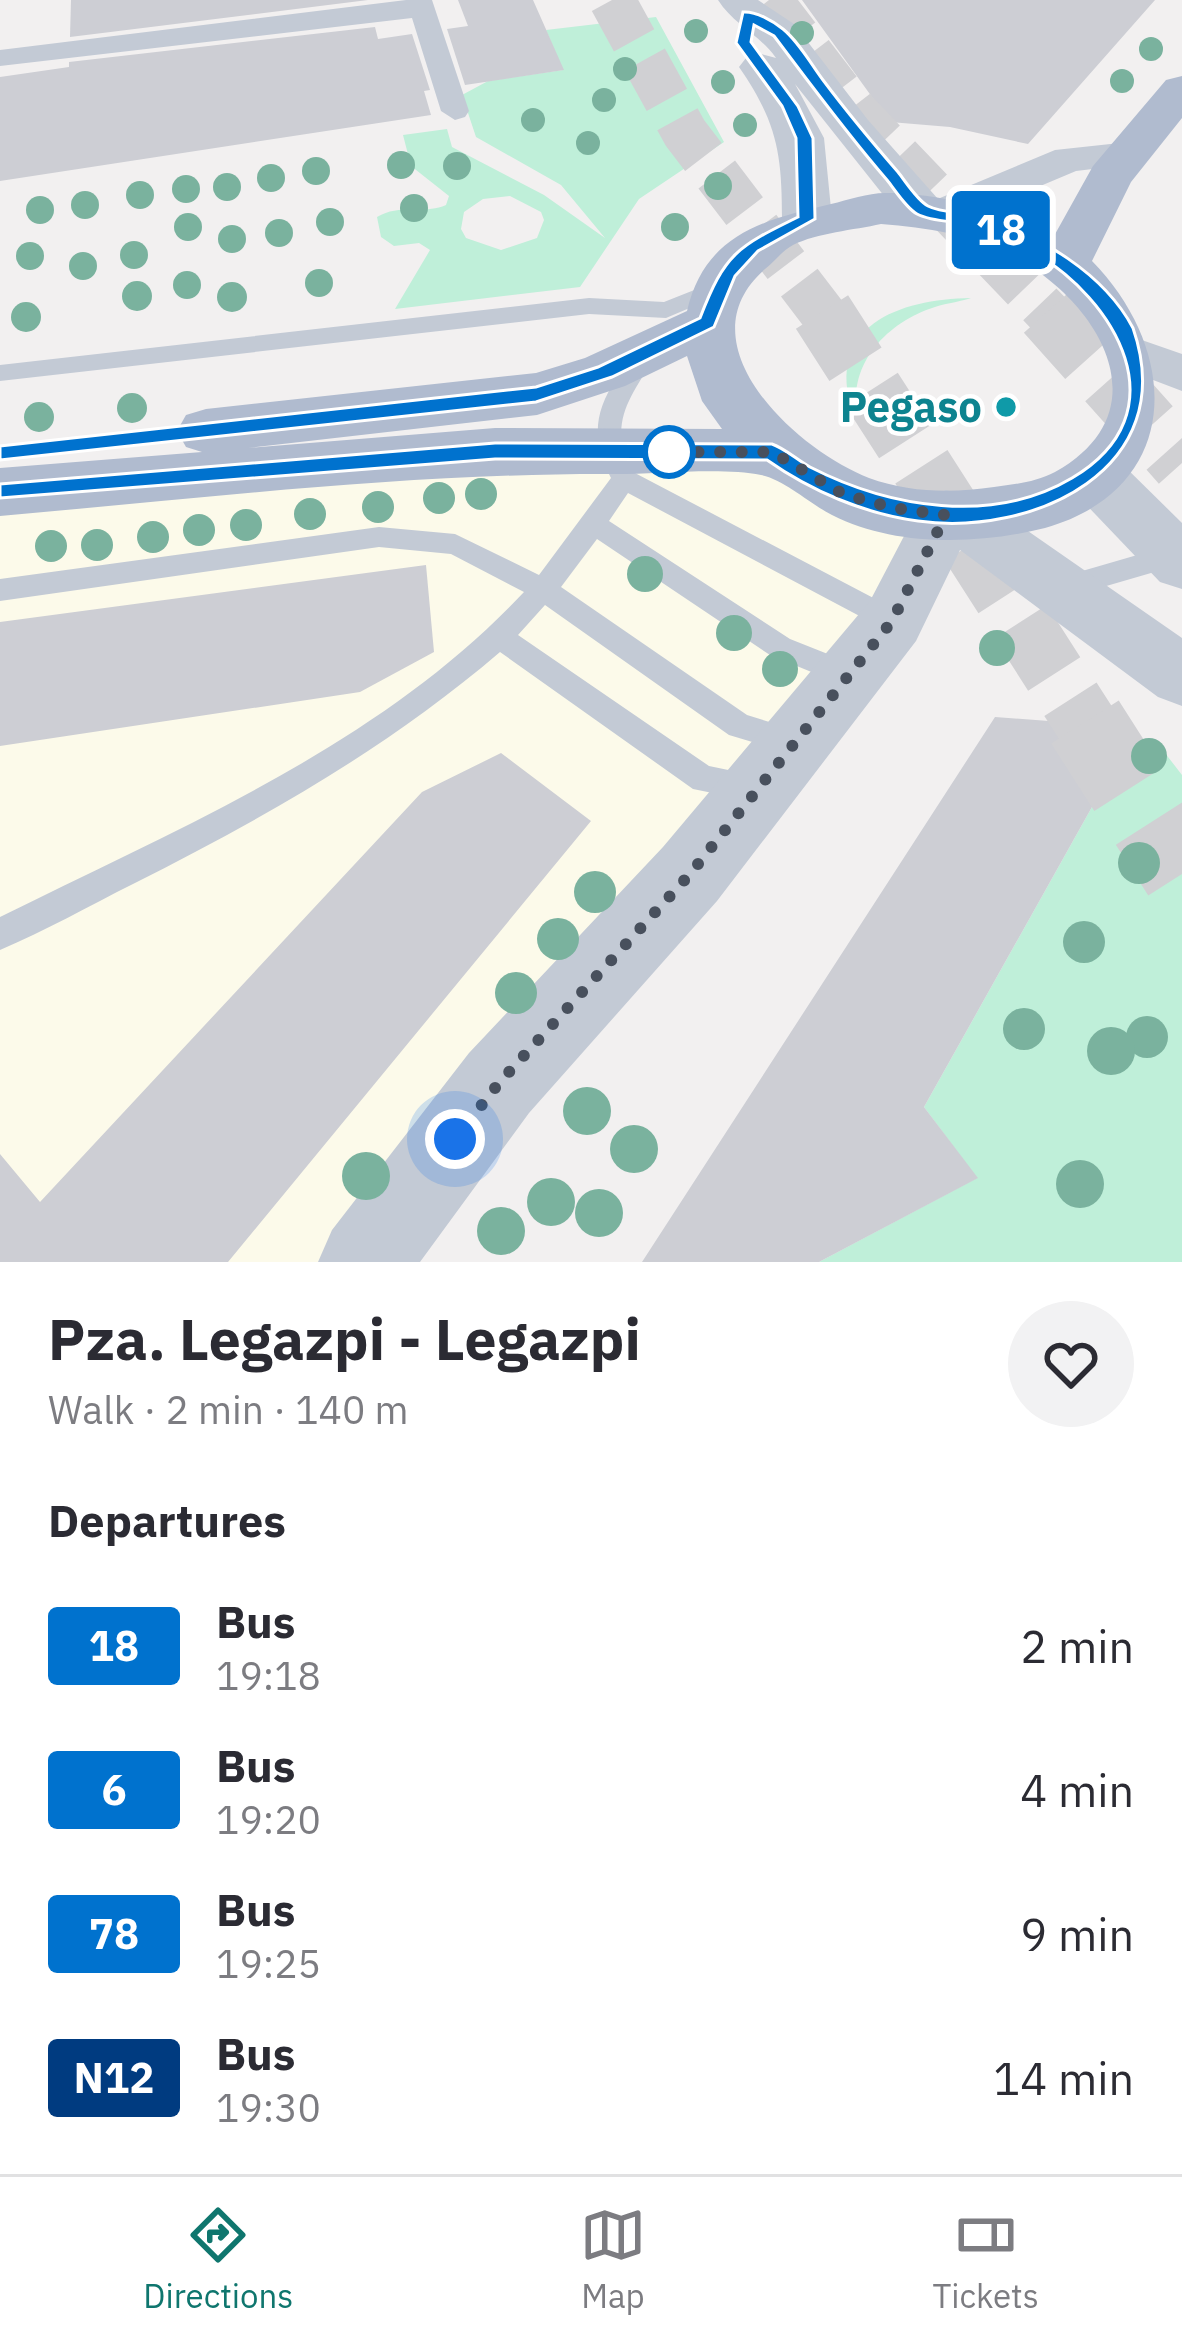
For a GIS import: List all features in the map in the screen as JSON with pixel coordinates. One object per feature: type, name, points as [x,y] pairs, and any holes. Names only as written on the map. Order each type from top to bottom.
[{"type":"main road","points":[[1065,263],[1103,188],[1182,89]]},
{"type":"main road","points":[[0,454],[536,394],[605,372],[649,351],[712,305],[752,247],[807,219],[881,208],[932,212],[1007,232],[1065,263],[1159,364],[1142,388],[1137,420],[1122,450],[1096,476],[1036,506],[953,515],[893,508],[843,494],[772,452],[740,421],[719,388],[708,355],[712,305]]},
{"type":"main road","points":[[0,492],[495,451],[615,465],[772,452]]},
{"type":"street","points":[[0,58],[420,4],[455,111]]},
{"type":"street","points":[[743,8],[779,33],[852,130],[932,212],[1069,159],[1129,154]]},
{"type":"street","points":[[743,8],[744,43],[790,106],[805,138],[807,219]]},
{"type":"street","points":[[1096,476],[1180,550]]},
{"type":"street","points":[[364,1262],[499,1083],[679,887],[892,621],[953,515],[1182,676]]},
{"type":"street","points":[[406,1262],[433,1168]]},
{"type":"lane","points":[[0,374],[589,306],[666,310],[712,305]]},
{"type":"lane","points":[[0,934],[363,746],[452,682],[501,638],[597,526],[615,465],[607,414],[649,351]]},
{"type":"lane","points":[[615,465],[892,621]]},
{"type":"lane","points":[[597,526],[780,647],[848,675]]},
{"type":"lane","points":[[0,590],[379,537],[455,544],[544,590],[739,726],[777,765]]},
{"type":"lane","points":[[1060,588],[1180,550]]},
{"type":"lane","points":[[501,638],[703,779],[777,765]]},
{"type":"shaded area","points":[[771,452],[946,515],[364,1262],[0,1262],[0,492]]},
{"type":"green space","points":[[656,17],[724,142],[639,199],[580,287],[395,309],[430,250],[419,243],[394,246],[381,237],[377,217],[437,208],[446,205],[449,196],[411,166],[403,135],[447,129],[452,147],[544,195],[605,238],[561,185],[476,137],[462,95],[488,81],[563,70],[546,30]],"holes":[[[510,196],[541,212],[544,220],[537,238],[501,250],[466,238],[461,229],[464,212],[483,199]]]},
{"type":"green space","points":[[971,298],[918,314],[887,334],[865,362],[856,396],[857,416],[853,413],[847,383],[849,358],[874,323],[918,304]]},
{"type":"green space","points":[[1075,723],[1158,744],[1182,775],[1182,1262],[819,1262],[977,1178],[924,1107],[1097,798]]},
{"type":"building","points":[[71,0],[368,0],[70,37]]},
{"type":"building","points":[[458,0],[533,0],[564,70],[465,85],[447,29],[468,26]]},
{"type":"building","points":[[802,0],[1155,0],[1028,144],[950,127],[890,122]]},
{"type":"building","points":[[375,27],[378,39],[412,34],[430,90],[424,91],[431,115],[0,181],[0,77],[69,67],[69,62]]},
{"type":"building","points":[[426,565],[434,652],[360,692],[0,746],[0,622]]},
{"type":"building","points":[[995,717],[1075,723],[1097,798],[924,1107],[978,1178],[819,1262],[642,1262]]},
{"type":"building","points":[[501,753],[591,821],[228,1262],[0,1262],[0,1154],[40,1202],[422,792]]},
{"type":"tunnel","points":[[612,0],[685,133],[824,314]]},
{"type":"tunnel","points":[[769,0],[855,112],[1050,315]]},
{"type":"tunnel","points":[[1047,312],[1182,463]]},
{"type":"tunnel","points":[[824,314],[1087,725]]},
{"type":"tunnel","points":[[1085,722],[1182,874]]},
{"type":"bus line","name":"18","points":[[0,454],[536,394],[605,372],[707,322],[717,288],[752,247],[807,219],[805,138],[790,106],[744,43],[748,15],[779,33],[852,130],[921,210],[976,221],[1037,246],[1065,263],[1098,294],[1136,355],[1142,388],[1132,430],[1106,468],[1053,500],[999,514],[920,513],[868,502],[800,472],[772,452],[495,451],[0,492]]},
{"type":"place","name":"Pegaso","points":[[1006,407]]},
{"type":"route","points":[[455,1139],[499,1083],[690,874],[892,621],[946,515],[893,508],[843,494],[772,452],[669,452]]}]
